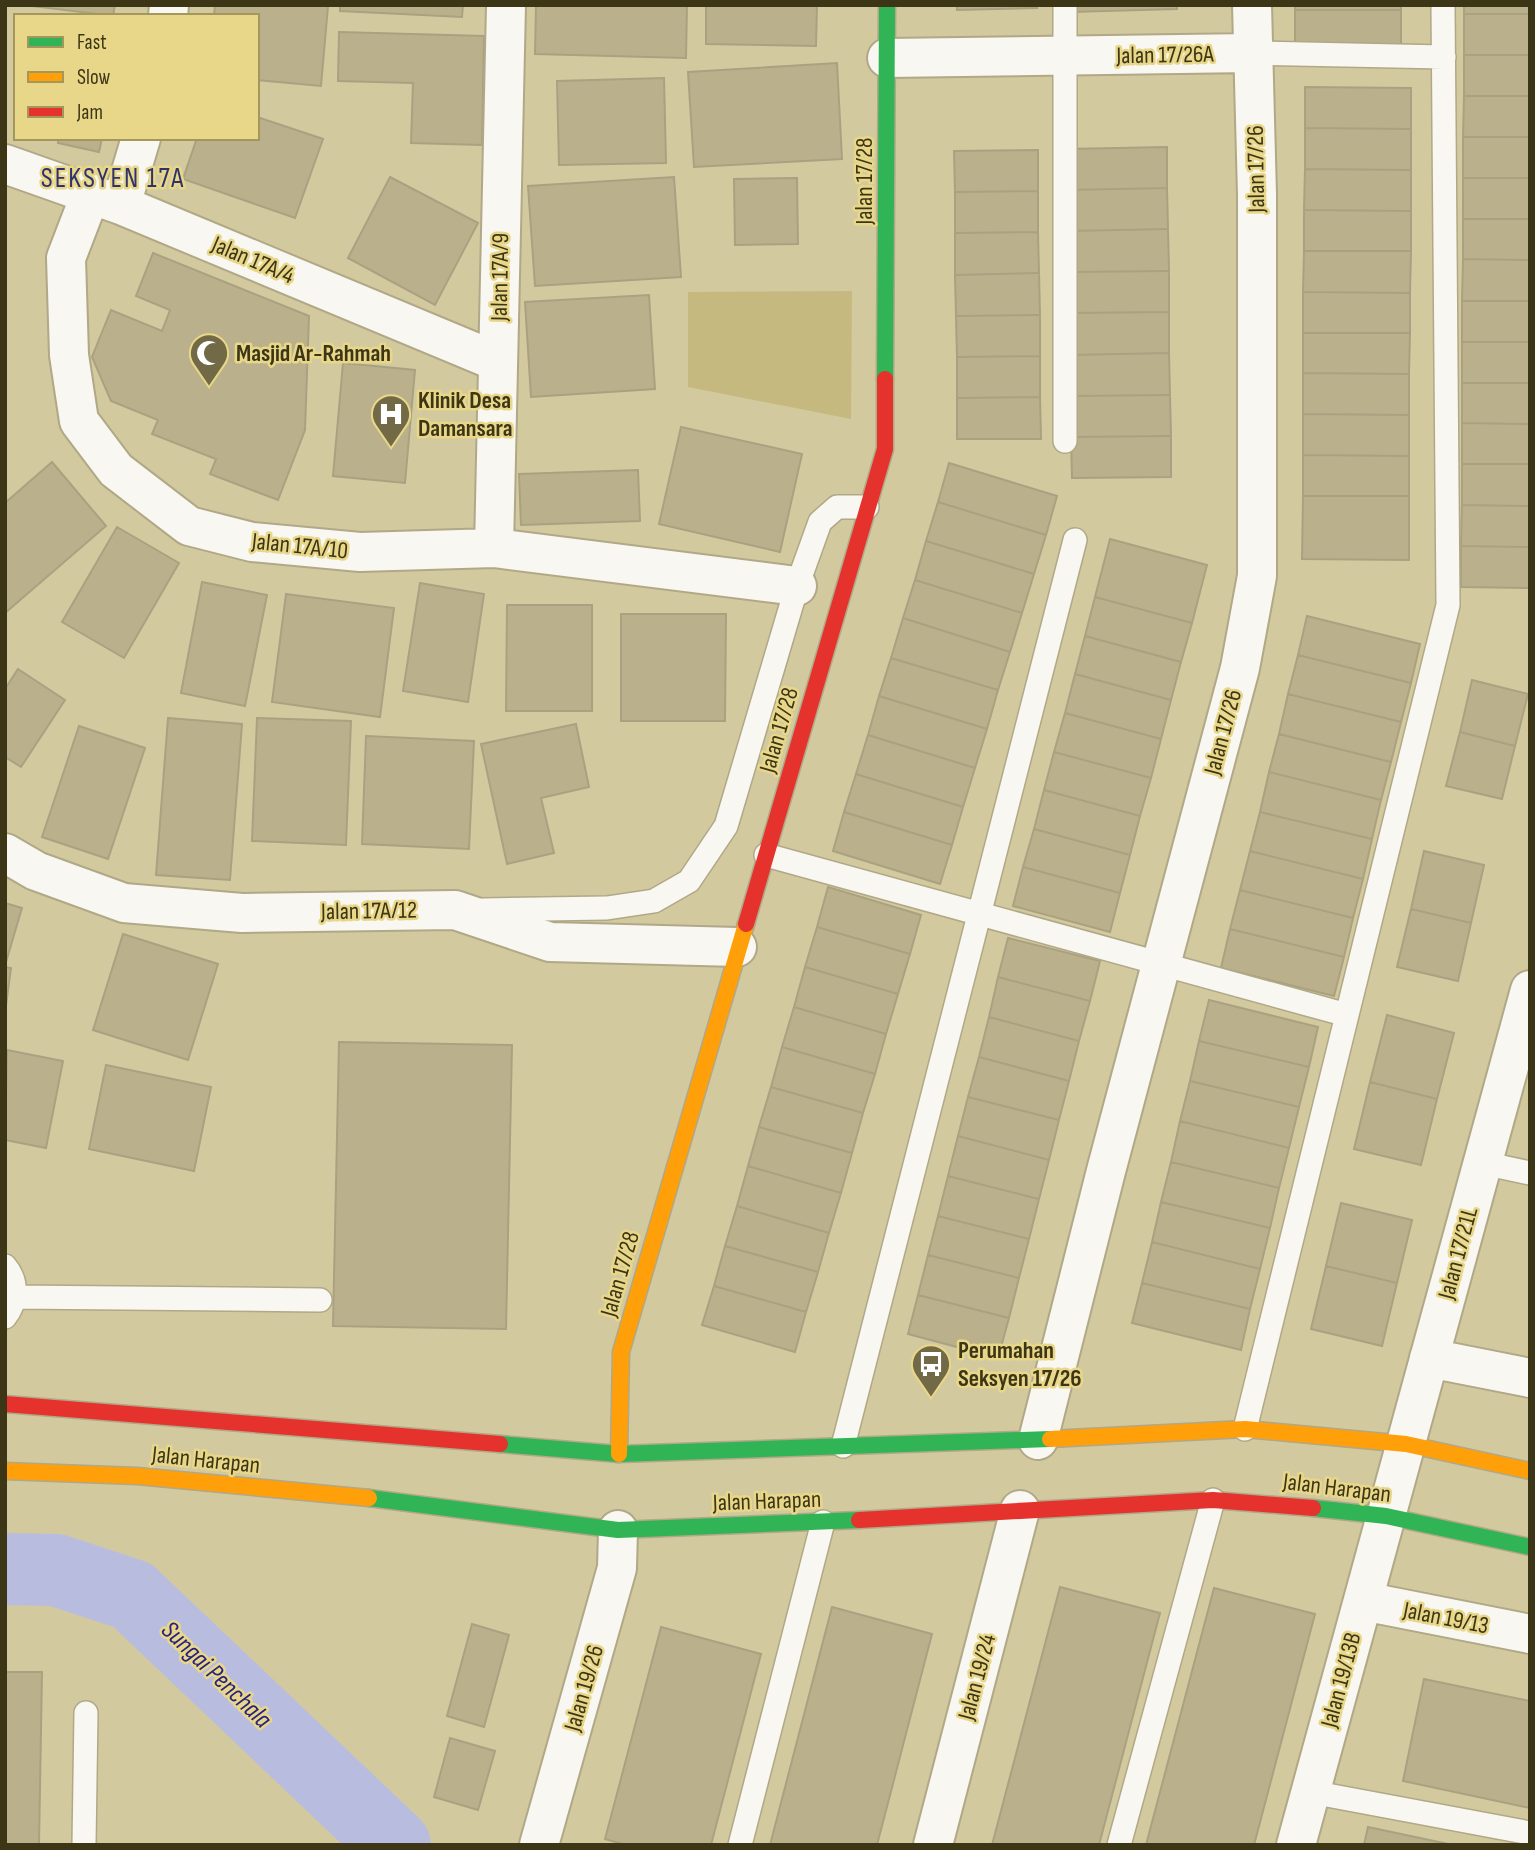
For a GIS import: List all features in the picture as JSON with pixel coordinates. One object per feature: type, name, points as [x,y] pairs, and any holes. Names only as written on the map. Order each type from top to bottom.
[{"type":"main road","name":"Jalan 17/28","points":[[619,1454],[621,1352],[884,449],[882,24]]},
{"type":"main road","name":"Jalan Harapan","points":[[5,1404],[619,1454],[1038,1440],[1245,1429],[1406,1444],[1530,1471]]},
{"type":"main road","name":"Jalan Harapan","points":[[5,1471],[137,1476],[365,1498],[618,1530],[823,1522],[1213,1500],[1282,1504],[1386,1516],[1530,1547]]},
{"type":"street","name":"Jalan 17A/9","points":[[494,548],[506,5]]},
{"type":"street","name":"Jalan 17/26","points":[[1038,1440],[1240,668],[1257,576],[1257,209],[1252,5]]},
{"type":"street","name":"Jalan 17/26A","points":[[882,24],[1066,58],[1252,53]]},
{"type":"street","name":"Jalan 17A/10","points":[[140,140],[106,199],[65,258],[69,355],[79,421],[116,470],[189,526],[252,542],[360,552],[494,548],[797,586]]},
{"type":"street","name":"Jalan 17A/4","points":[[5,164],[106,199],[498,362]]},
{"type":"street","name":"Jalan 17A/12","points":[[5,853],[36,871],[124,903],[242,913],[455,910],[550,942],[737,947]]},
{"type":"street","name":"Jalan 17/21L","points":[[1386,1516],[1530,990]]},
{"type":"street","points":[[1429,1358],[1530,1378]]},
{"type":"street","name":"Jalan 19/24","points":[[933,1845],[1020,1510]]},
{"type":"street","name":"Jalan 19/13B","points":[[1296,1845],[1386,1516]]},
{"type":"street","name":"Jalan 19/26","points":[[540,1845],[617,1567],[618,1530]]},
{"type":"street","name":"Jalan 19/13","points":[[1363,1601],[1530,1634]]},
{"type":"lane","points":[[1065,5],[1065,440]]},
{"type":"lane","points":[[1245,1429],[1448,605],[1443,5]]},
{"type":"lane","name":"Jalan 17/26A","points":[[1252,53],[1444,57]]},
{"type":"lane","points":[[455,910],[607,908],[654,901],[689,881],[726,825],[797,586],[820,522],[837,507],[867,507]]},
{"type":"lane","points":[[843,1446],[1075,540]]},
{"type":"lane","points":[[766,855],[1347,1015]]},
{"type":"lane","points":[[1483,1163],[1530,1173]]},
{"type":"lane","points":[[5,1266],[15,1284],[10,1307],[320,1300]]},
{"type":"lane","points":[[1119,1845],[1213,1500]]},
{"type":"lane","points":[[740,1845],[823,1522]]},
{"type":"lane","points":[[84,1845],[86,1713]]},
{"type":"lane","points":[[1311,1792],[1530,1833]]},
{"type":"shaded area","points":[[852,291],[851,419],[688,387],[688,292]]},
{"type":"building","points":[[24,5],[115,5],[113,14]]},
{"type":"building","points":[[215,5],[328,6],[321,86],[259,80],[259,14],[214,14]]},
{"type":"building","points":[[340,5],[463,5],[462,17],[340,11]]},
{"type":"building","points":[[536,5],[687,5],[686,58],[535,54]]},
{"type":"building","points":[[706,5],[817,5],[816,46],[706,44]]},
{"type":"building","points":[[957,5],[1037,5],[1037,8],[957,10]]},
{"type":"building","points":[[1071,5],[1177,5],[1177,9],[1071,12]]},
{"type":"building","points":[[1295,5],[1401,5],[1401,10],[1295,10]]},
{"type":"building","points":[[1464,5],[1530,5],[1530,14],[1464,14]]},
{"type":"building","points":[[1295,10],[1401,10],[1401,50],[1295,50]]},
{"type":"building","points":[[1464,14],[1530,14],[1530,55],[1464,55]]},
{"type":"building","points":[[339,32],[484,36],[482,145],[411,143],[413,83],[338,81]]},
{"type":"building","points":[[1464,55],[1530,55],[1530,96],[1464,96]]},
{"type":"building","points":[[837,63],[842,159],[694,167],[688,72]]},
{"type":"building","points":[[664,78],[666,163],[559,165],[557,81]]},
{"type":"building","points":[[1305,87],[1411,88],[1411,129],[1305,128]]},
{"type":"building","points":[[1464,96],[1530,96],[1530,137],[1463,137]]},
{"type":"building","points":[[259,118],[323,139],[295,218],[183,179],[196,140],[259,140]]},
{"type":"building","points":[[1305,128],[1411,129],[1411,170],[1305,169]]},
{"type":"building","points":[[1463,137],[1530,137],[1530,178],[1463,178]]},
{"type":"building","points":[[59,140],[102,140],[99,152],[58,143]]},
{"type":"building","points":[[1167,147],[1167,188],[1068,190],[1067,149]]},
{"type":"building","points":[[1038,150],[1038,191],[955,192],[954,151]]},
{"type":"building","points":[[1305,169],[1411,170],[1411,211],[1304,210]]},
{"type":"building","points":[[390,177],[478,223],[435,305],[348,258]]},
{"type":"building","points":[[674,177],[681,277],[535,286],[528,186]]},
{"type":"building","points":[[797,178],[798,244],[735,245],[734,179]]},
{"type":"building","points":[[1463,178],[1530,178],[1530,219],[1463,219]]},
{"type":"building","points":[[1167,188],[1168,229],[1069,231],[1068,190]]},
{"type":"building","points":[[1038,191],[1038,232],[955,233],[955,192]]},
{"type":"building","points":[[1304,210],[1411,211],[1411,251],[1304,251]]},
{"type":"building","points":[[1463,219],[1530,219],[1530,260],[1463,259]]},
{"type":"building","points":[[1168,229],[1169,271],[1069,272],[1069,231]]},
{"type":"building","points":[[1038,232],[1039,273],[955,275],[955,233]]},
{"type":"building","points":[[1304,251],[1411,251],[1410,293],[1303,292]]},
{"type":"building","name":"Masjid Ar-Rahmah","points":[[153,253],[309,316],[305,430],[278,500],[210,474],[216,459],[152,434],[158,420],[111,401],[92,357],[111,310],[162,331],[170,310],[136,296]]},
{"type":"building","points":[[1463,259],[1530,260],[1530,301],[1462,301]]},
{"type":"building","points":[[1169,271],[1169,312],[1069,313],[1069,272]]},
{"type":"building","points":[[1039,273],[1040,315],[956,316],[955,275]]},
{"type":"building","points":[[1303,292],[1410,293],[1410,333],[1303,333]]},
{"type":"building","points":[[649,295],[655,389],[531,397],[525,302]]},
{"type":"building","points":[[1462,301],[1530,301],[1530,342],[1462,342]]},
{"type":"building","points":[[1169,312],[1169,353],[1070,355],[1069,313]]},
{"type":"building","points":[[1040,315],[1040,356],[957,357],[956,316]]},
{"type":"building","points":[[1303,333],[1410,333],[1409,374],[1303,373]]},
{"type":"building","points":[[1462,342],[1530,342],[1530,383],[1462,383]]},
{"type":"building","points":[[1169,353],[1170,395],[1071,396],[1070,355]]},
{"type":"building","points":[[1040,356],[1040,397],[957,398],[957,357]]},
{"type":"building","points":[[343,363],[415,370],[405,483],[333,476]]},
{"type":"building","points":[[1303,373],[1409,374],[1409,415],[1303,414]]},
{"type":"building","points":[[1462,383],[1530,383],[1530,424],[1462,423]]},
{"type":"building","points":[[1170,395],[1171,436],[1071,437],[1071,396]]},
{"type":"building","points":[[1040,397],[1041,439],[957,439],[957,398]]},
{"type":"building","points":[[1303,414],[1409,415],[1409,456],[1303,455]]},
{"type":"building","points":[[1462,423],[1530,424],[1530,464],[1462,464]]},
{"type":"building","points":[[681,427],[802,454],[780,552],[659,524]]},
{"type":"building","points":[[1171,436],[1171,477],[1072,478],[1071,437]]},
{"type":"building","points":[[1303,455],[1409,456],[1409,496],[1303,496]]},
{"type":"building","points":[[52,462],[106,526],[5,613],[5,503]]},
{"type":"building","points":[[949,463],[1057,496],[1046,535],[938,502]]},
{"type":"building","points":[[1462,464],[1530,464],[1530,506],[1462,505]]},
{"type":"building","points":[[638,470],[640,521],[521,525],[519,474]]},
{"type":"building","points":[[1303,496],[1409,496],[1409,560],[1302,559]]},
{"type":"building","points":[[938,502],[1046,535],[1034,574],[926,541]]},
{"type":"building","points":[[1462,505],[1530,506],[1530,547],[1461,546]]},
{"type":"building","points":[[117,527],[179,563],[124,658],[62,622]]},
{"type":"building","points":[[1110,539],[1207,565],[1192,623],[1095,597]]},
{"type":"building","points":[[926,541],[1034,574],[1022,613],[915,580]]},
{"type":"building","points":[[1461,546],[1530,547],[1530,588],[1461,587]]},
{"type":"building","points":[[915,580],[1022,613],[1010,652],[903,618]]},
{"type":"building","points":[[202,582],[267,595],[245,706],[181,693]]},
{"type":"building","points":[[420,583],[484,594],[468,702],[403,691]]},
{"type":"building","points":[[286,594],[394,608],[380,717],[272,702]]},
{"type":"building","points":[[1095,597],[1192,623],[1181,662],[1085,636]]},
{"type":"building","points":[[507,605],[592,605],[592,711],[506,711]]},
{"type":"building","points":[[621,614],[726,614],[725,721],[621,721]]},
{"type":"building","points":[[1307,616],[1420,644],[1411,683],[1298,655]]},
{"type":"building","points":[[903,618],[1010,652],[998,690],[891,658]]},
{"type":"building","points":[[1085,636],[1181,662],[1171,700],[1075,674]]},
{"type":"building","points":[[1298,655],[1411,683],[1401,722],[1288,694]]},
{"type":"building","points":[[891,658],[998,690],[987,729],[879,696]]},
{"type":"building","points":[[18,669],[65,700],[21,767],[5,757],[5,689]]},
{"type":"building","points":[[1075,674],[1171,700],[1161,739],[1065,713]]},
{"type":"building","points":[[1472,680],[1528,694],[1515,746],[1460,732]]},
{"type":"building","points":[[1288,694],[1401,722],[1391,762],[1279,734]]},
{"type":"building","points":[[879,696],[987,729],[975,768],[868,735]]},
{"type":"building","points":[[1065,713],[1161,739],[1151,778],[1054,752]]},
{"type":"building","points":[[168,718],[242,724],[230,880],[156,875]]},
{"type":"building","points":[[257,718],[351,721],[346,845],[252,841]]},
{"type":"building","points":[[576,724],[589,787],[541,798],[554,853],[507,864],[481,744]]},
{"type":"building","points":[[79,726],[145,748],[108,859],[42,837]]},
{"type":"building","points":[[1460,732],[1515,746],[1502,799],[1446,786]]},
{"type":"building","points":[[1279,734],[1391,762],[1381,800],[1269,772]]},
{"type":"building","points":[[868,735],[975,768],[963,807],[856,774]]},
{"type":"building","points":[[366,736],[474,741],[469,849],[362,844]]},
{"type":"building","points":[[1054,752],[1151,778],[1140,816],[1044,790]]},
{"type":"building","points":[[1269,772],[1381,800],[1372,839],[1260,812]]},
{"type":"building","points":[[856,774],[963,807],[952,845],[844,812]]},
{"type":"building","points":[[1044,790],[1140,816],[1130,855],[1034,829]]},
{"type":"building","points":[[844,812],[952,845],[940,884],[833,851]]},
{"type":"building","points":[[1260,812],[1372,839],[1363,879],[1250,851]]},
{"type":"building","points":[[1034,829],[1130,855],[1120,893],[1023,867]]},
{"type":"building","points":[[1250,851],[1363,879],[1353,918],[1240,890]]},
{"type":"building","points":[[1424,851],[1484,865],[1471,923],[1411,909]]},
{"type":"building","points":[[1023,867],[1120,893],[1110,932],[1013,906]]},
{"type":"building","points":[[828,887],[921,915],[910,954],[817,927]]},
{"type":"building","points":[[1240,890],[1353,918],[1344,957],[1230,929]]},
{"type":"building","points":[[5,903],[22,908],[6,962],[5,962]]},
{"type":"building","points":[[1411,909],[1471,923],[1458,981],[1397,967]]},
{"type":"building","points":[[817,927],[910,954],[898,994],[805,967]]},
{"type":"building","points":[[1230,929],[1344,957],[1334,996],[1221,968]]},
{"type":"building","points":[[123,934],[218,964],[188,1060],[93,1030]]},
{"type":"building","points":[[1008,938],[1100,961],[1090,1001],[998,977]]},
{"type":"building","points":[[5,967],[11,968],[5,1013]]},
{"type":"building","points":[[805,967],[898,994],[886,1034],[794,1007]]},
{"type":"building","points":[[998,977],[1090,1001],[1079,1041],[989,1017]]},
{"type":"building","points":[[1209,1000],[1318,1027],[1309,1067],[1199,1041]]},
{"type":"building","points":[[794,1007],[886,1034],[875,1074],[782,1047]]},
{"type":"building","points":[[1387,1015],[1454,1033],[1437,1099],[1370,1082]]},
{"type":"building","points":[[989,1017],[1079,1041],[1069,1081],[979,1057]]},
{"type":"building","points":[[1199,1041],[1309,1067],[1299,1107],[1190,1081]]},
{"type":"building","points":[[339,1042],[512,1045],[506,1329],[333,1326]]},
{"type":"building","points":[[782,1047],[875,1074],[863,1113],[771,1087]]},
{"type":"building","points":[[7,1050],[63,1061],[46,1148],[5,1140]]},
{"type":"building","points":[[979,1057],[1069,1081],[1059,1120],[968,1097]]},
{"type":"building","points":[[106,1065],[211,1087],[194,1171],[89,1149]]},
{"type":"building","points":[[1190,1081],[1299,1107],[1289,1148],[1180,1121]]},
{"type":"building","points":[[1370,1082],[1437,1099],[1421,1165],[1354,1149]]},
{"type":"building","points":[[771,1087],[863,1113],[852,1153],[759,1127]]},
{"type":"building","points":[[968,1097],[1059,1120],[1049,1160],[958,1136]]},
{"type":"building","points":[[1180,1121],[1289,1148],[1279,1188],[1171,1162]]},
{"type":"building","points":[[759,1127],[852,1153],[841,1193],[748,1166]]},
{"type":"building","points":[[958,1136],[1049,1160],[1039,1199],[948,1176]]},
{"type":"building","points":[[1171,1162],[1279,1188],[1270,1228],[1161,1202]]},
{"type":"building","points":[[748,1166],[841,1193],[829,1233],[737,1206]]},
{"type":"building","points":[[948,1176],[1039,1199],[1029,1239],[938,1216]]},
{"type":"building","points":[[1161,1202],[1270,1228],[1260,1269],[1152,1242]]},
{"type":"building","points":[[1341,1203],[1412,1220],[1397,1283],[1326,1266]]},
{"type":"building","points":[[737,1206],[829,1233],[818,1272],[725,1246]]},
{"type":"building","points":[[938,1216],[1029,1239],[1019,1278],[928,1255]]},
{"type":"building","points":[[1152,1242],[1260,1269],[1250,1309],[1142,1283]]},
{"type":"building","points":[[725,1246],[818,1272],[806,1312],[714,1286]]},
{"type":"building","points":[[928,1255],[1019,1278],[1009,1318],[918,1295]]},
{"type":"building","points":[[1326,1266],[1397,1283],[1382,1346],[1311,1329]]},
{"type":"building","points":[[1142,1283],[1250,1309],[1241,1350],[1132,1323]]},
{"type":"building","points":[[714,1286],[806,1312],[795,1352],[702,1325]]},
{"type":"building","points":[[918,1295],[1009,1318],[998,1358],[908,1334]]},
{"type":"building","points":[[1060,1587],[1160,1613],[1099,1845],[992,1845]]},
{"type":"building","points":[[1214,1588],[1315,1614],[1254,1845],[1146,1845]]},
{"type":"building","points":[[832,1607],[932,1634],[877,1845],[770,1845]]},
{"type":"building","points":[[472,1624],[509,1635],[484,1727],[447,1716]]},
{"type":"building","points":[[661,1627],[761,1654],[711,1845],[626,1845],[605,1839]]},
{"type":"building","points":[[5,1672],[42,1672],[39,1845],[5,1845]]},
{"type":"building","points":[[1424,1679],[1530,1701],[1530,1808],[1403,1781]]},
{"type":"building","points":[[450,1738],[495,1751],[478,1810],[434,1797]]},
{"type":"building","points":[[1368,1827],[1453,1845],[1364,1845]]},
{"type":"waterway","name":"Sungai Penchala","points":[[5,1569],[56,1570],[132,1595],[395,1845]]},
{"type":"traffic: fast","points":[[885,379],[887,5]]},
{"type":"traffic: fast","points":[[500,1444],[619,1454],[1050,1439]]},
{"type":"traffic: fast","points":[[369,1498],[618,1530],[859,1520]]},
{"type":"traffic: fast","points":[[1313,1508],[1386,1516],[1530,1547]]},
{"type":"traffic: slow","points":[[619,1454],[621,1352],[746,924]]},
{"type":"traffic: slow","points":[[1050,1439],[1245,1429],[1406,1444],[1530,1471]]},
{"type":"traffic: slow","points":[[5,1471],[137,1476],[369,1498]]},
{"type":"traffic: jam","points":[[746,924],[885,449],[885,379]]},
{"type":"traffic: jam","points":[[5,1404],[500,1444]]},
{"type":"traffic: jam","points":[[859,1520],[1213,1500],[1313,1508]]},
{"type":"place","name":"Masjid Ar-Rahmah","points":[[209,387]]},
{"type":"place","name":"Klinik Desa Damansara","points":[[391,448]]},
{"type":"place","name":"Perumahan Seksyen 17/26","points":[[931,1398]]},
{"type":"district","name":"SEKSYEN 17A","points":[[113,178]]}]
